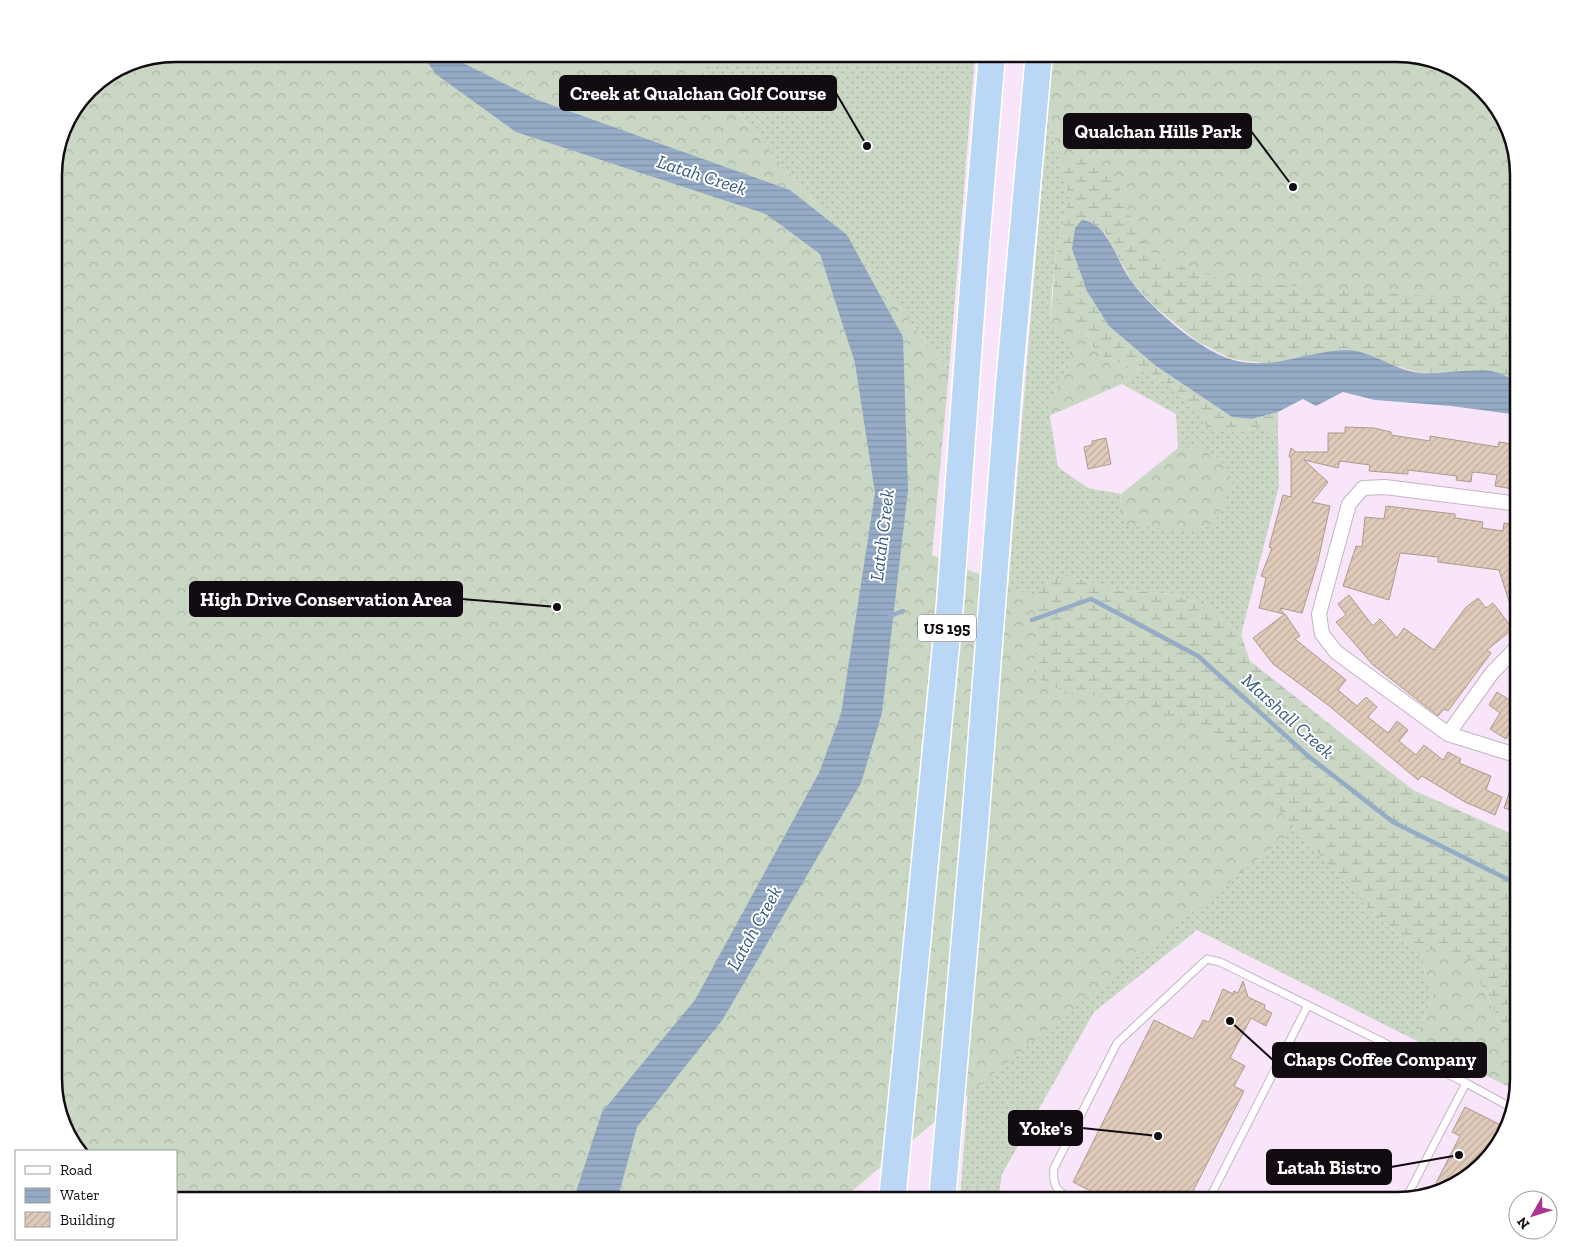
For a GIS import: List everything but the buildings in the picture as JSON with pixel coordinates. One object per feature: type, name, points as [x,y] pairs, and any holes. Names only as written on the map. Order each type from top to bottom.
[{"type":"highway","name":"US 195","points":[[893,1192],[950,604],[975,254],[991,62]]},
{"type":"highway","name":"US 195","points":[[943,1192],[974,834],[1009,384],[1039,62]]},
{"type":"street","points":[[1510,503],[1385,487],[1363,488],[1349,504],[1319,614],[1322,634],[1336,652],[1448,734],[1510,753]]},
{"type":"street","points":[[1448,734],[1492,673],[1510,654]]},
{"type":"lane","points":[[1058,1192],[1053,1181],[1054,1168],[1117,1043],[1207,959],[1220,962],[1466,1083],[1507,1105]]},
{"type":"lane","points":[[1213,1192],[1308,1005]]},
{"type":"lane","points":[[1409,1192],[1466,1083]]},
{"type":"green space","points":[[176,62],[695,62],[852,247],[949,371],[932,555],[1188,659],[1334,797],[851,1192],[178,1192],[178,1150],[88,1150],[86,1148],[71,1123],[63,1094],[63,161],[71,132],[78,119],[101,91],[132,71],[146,66]]},
{"type":"green space","points":[[695,62],[974,62],[949,371],[852,247]]},
{"type":"green space","points":[[1051,62],[1398,62],[1434,68],[1447,74],[1466,86],[1482,101],[1499,126],[1505,139],[1510,168],[1510,330],[1238,329],[1069,198],[1048,112]]},
{"type":"green space","points":[[1048,112],[1069,198],[1054,264],[1050,319],[1070,347],[1070,364],[1048,404],[1058,467],[1088,488],[1121,494],[1119,515],[1221,460],[1202,448],[1178,448],[1176,414],[1122,384],[1141,370],[1175,387],[1209,428],[1229,433],[1260,426],[1278,436],[1279,486],[1241,635],[1207,606],[1172,594],[1116,590],[1067,575],[1369,909],[1420,957],[1433,995],[1415,1040],[1197,930],[1094,1012],[1002,1174],[999,1192],[961,1192],[982,898]]},
{"type":"green space","points":[[1089,156],[1113,173],[1138,236],[1167,261],[1227,281],[1510,302],[1510,379],[1495,371],[1420,373],[1344,350],[1271,364],[1232,359],[1198,342],[1155,307],[1132,282],[1104,231],[1109,326],[1156,366],[1232,417],[1252,419],[1278,412],[1278,436],[1260,426],[1229,433],[1208,428],[1175,387],[1141,370],[1105,358],[1080,334],[1053,296],[1054,264],[1069,198],[1062,169],[1069,161]]},
{"type":"green space","points":[[1053,296],[1080,334],[1105,358],[1141,370],[1122,384],[1049,416],[1048,404],[1070,364],[1070,347],[1050,319]]},
{"type":"green space","points":[[1202,447],[1221,460],[1233,481],[1215,522],[1200,531],[1129,526],[1119,515],[1121,494],[1178,448]]},
{"type":"green space","points":[[1067,575],[1116,590],[1172,594],[1207,606],[1241,635],[1250,661],[1413,790],[1510,833],[1510,1032],[1501,1024],[1468,959],[1440,944],[1420,957],[1369,909],[1209,733],[1134,700],[1065,692],[1034,676],[1036,593],[1050,581]]},
{"type":"green space","points":[[1440,944],[1468,959],[1501,1024],[1510,1032],[1510,1087],[1415,1040],[1433,995],[1420,957]]},
{"type":"water","name":"Latah Creek","points":[[427,62],[462,62],[535,99],[790,190],[847,235],[903,337],[908,490],[882,713],[861,783],[723,1019],[637,1127],[619,1192],[576,1192],[602,1112],[695,1000],[819,773],[841,714],[875,493],[855,363],[820,254],[766,214],[516,132],[437,75]]},
{"type":"water","points":[[1082,220],[1092,223],[1099,229],[1112,245],[1126,274],[1152,305],[1178,328],[1206,348],[1220,355],[1248,363],[1262,363],[1345,350],[1364,353],[1401,368],[1420,373],[1479,370],[1496,372],[1510,379],[1510,414],[1451,406],[1375,400],[1343,392],[1316,406],[1303,399],[1278,412],[1252,419],[1232,417],[1156,366],[1109,326],[1087,291],[1072,249],[1075,228]]},
{"type":"waterway","name":"Marshall Creek","points":[[1032,620],[1091,599],[1198,656],[1308,756],[1393,822],[1510,880]]},
{"type":"waterway","name":"Marshall Creek","points":[[890,616],[903,611]]},
{"type":"place","name":"Creek at Qualchan Golf Course","points":[[867,146]]},
{"type":"place","name":"Qualchan Hills Park","points":[[1293,187]]},
{"type":"place","name":"High Drive Conservation Area","points":[[557,607]]},
{"type":"place","name":"Chaps Coffee Company","points":[[1230,1021]]},
{"type":"place","name":"Yoke's","points":[[1158,1136]]},
{"type":"place","name":"Latah Bistro","points":[[1459,1155]]}]
